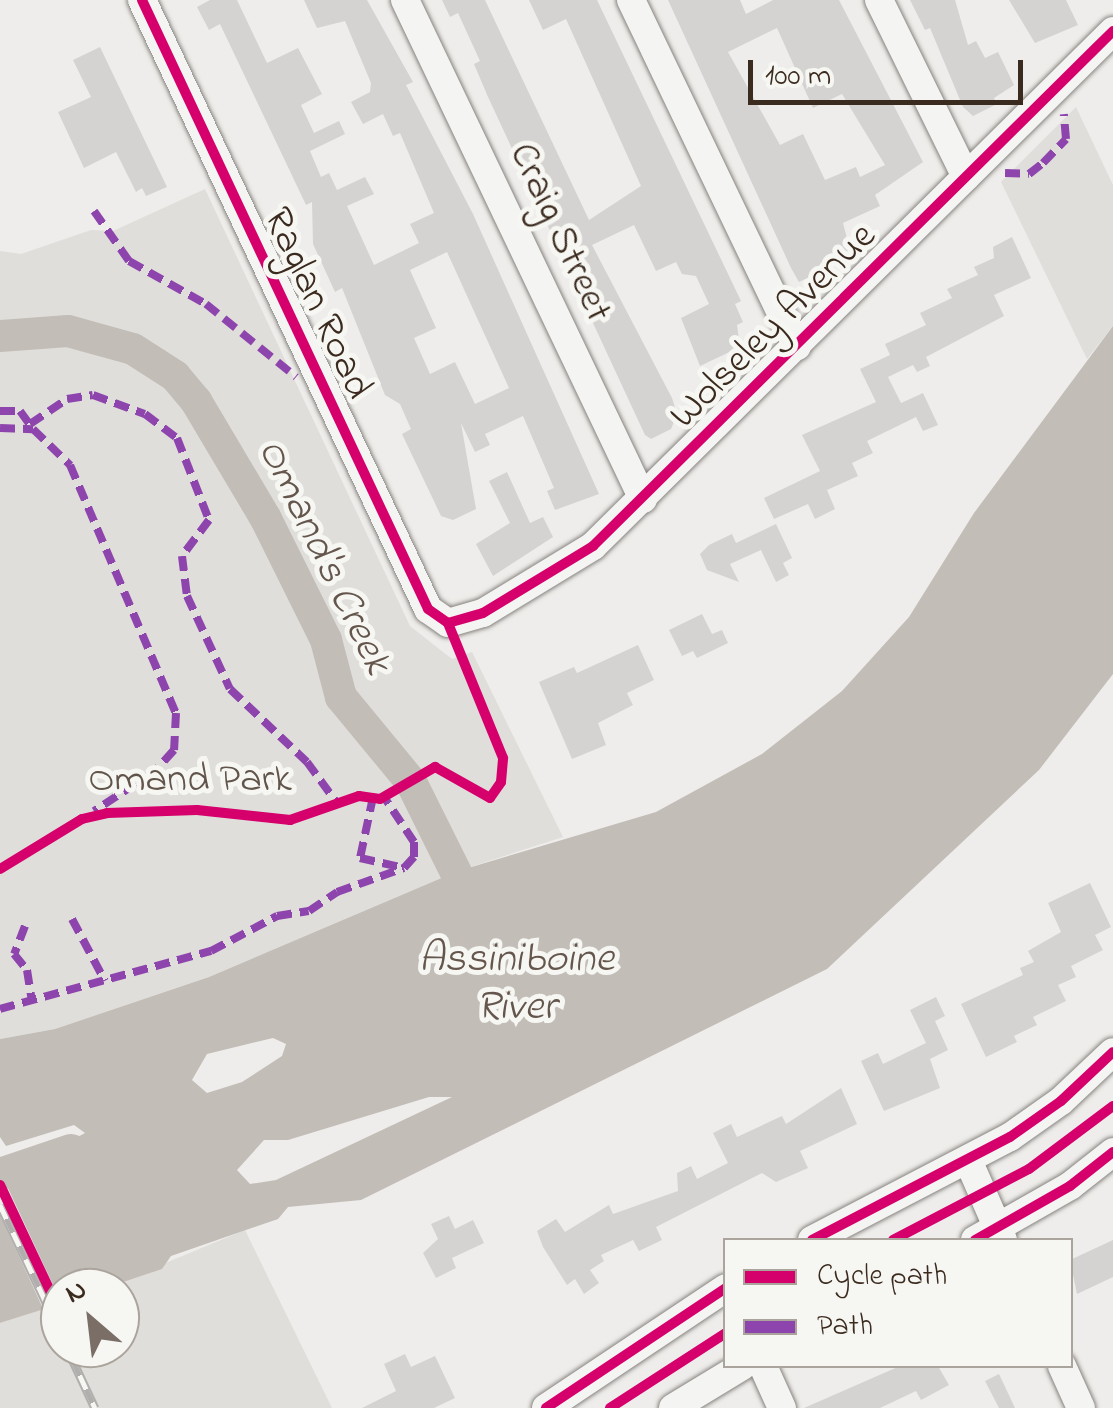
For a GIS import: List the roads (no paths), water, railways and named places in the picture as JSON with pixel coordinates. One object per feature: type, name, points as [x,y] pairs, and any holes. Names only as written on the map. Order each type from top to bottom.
[{"type":"street","name":"Raglan Road","points":[[142,0],[428,608],[448,623]]},
{"type":"street","name":"Craig Street","points":[[405,0],[643,500]]},
{"type":"street","points":[[631,0],[797,346]]},
{"type":"street","points":[[879,0],[966,177]]},
{"type":"street","name":"Wolseley Avenue","points":[[448,623],[476,616],[558,572],[643,500],[1113,31]]},
{"type":"street","points":[[816,1238],[968,1160],[1047,1112],[1113,1052]]},
{"type":"street","points":[[968,1160],[992,1237],[1113,1152]]},
{"type":"street","points":[[546,1408],[723,1290]]},
{"type":"street","points":[[672,1408],[739,1368]]},
{"type":"street","points":[[764,1368],[782,1408]]},
{"type":"street","points":[[1063,1368],[1082,1408]]},
{"type":"water","name":"Assiniboine River","points":[[1113,326],[1113,674],[1039,770],[827,969],[361,1200],[288,1207],[278,1219],[171,1256],[162,1269],[140,1276],[140,1268],[40,1268],[40,1310],[0,1323],[0,1196],[35,1160],[85,1133],[74,1125],[6,1146],[0,1137],[0,1039],[55,1029],[209,977],[458,871],[656,812],[762,754],[842,691],[909,617],[974,513]],"holes":[[[273,1038],[286,1044],[282,1056],[242,1082],[207,1093],[192,1080],[207,1054]],[[429,1097],[452,1097],[276,1180],[250,1184],[237,1170],[264,1140],[288,1140]]]},
{"type":"waterway","name":"Omand's Creek","points":[[0,336],[68,331],[133,349],[175,376],[196,401],[266,519],[326,640],[341,697],[411,782],[475,911]]},
{"type":"waterway","name":"Assiniboine River","points":[[0,1174],[71,1150]]},
{"type":"railway","points":[[0,1205],[40,1290]]},
{"type":"railway","points":[[76,1368],[95,1408]]},
{"type":"park label","name":"Omand Park","points":[[190,781]]}]
